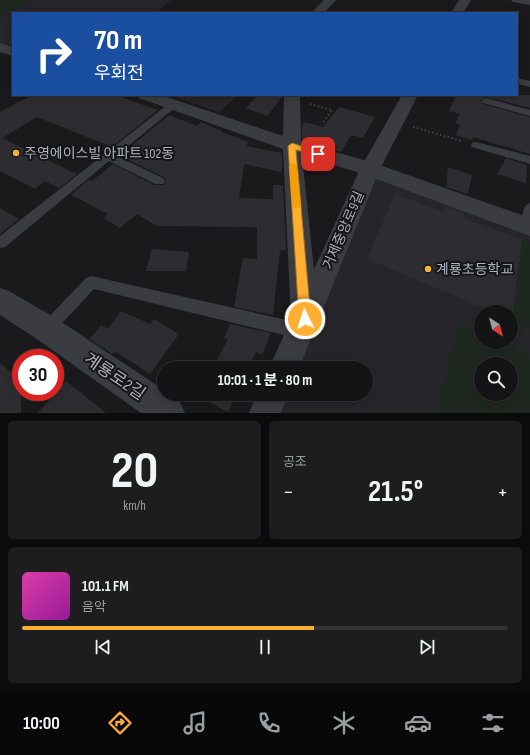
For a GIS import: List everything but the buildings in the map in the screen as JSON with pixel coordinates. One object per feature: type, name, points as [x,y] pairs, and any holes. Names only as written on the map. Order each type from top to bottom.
[{"type":"street","points":[[318,12],[330,0]]},
{"type":"street","points":[[458,12],[464,0]]},
{"type":"street","points":[[517,0],[530,2]]},
{"type":"street","points":[[0,47],[12,52]]},
{"type":"street","points":[[148,96],[292,146],[370,169],[529,221]]},
{"type":"street","name":"거제중앙로9길","points":[[287,361],[370,169],[409,96]]},
{"type":"street","points":[[292,97],[292,146],[302,325]]},
{"type":"street","name":"계룡로2길","points":[[0,300],[47,329],[169,413]]},
{"type":"street","points":[[265,413],[270,401]]},
{"type":"lane","points":[[518,81],[530,84]]},
{"type":"lane","points":[[486,101],[530,113]]},
{"type":"lane","points":[[0,243],[174,104]]},
{"type":"lane","points":[[476,145],[530,160]]},
{"type":"lane","points":[[109,156],[159,181]]},
{"type":"lane","points":[[47,329],[91,282],[302,325]]},
{"type":"path","points":[[292,97],[332,110],[322,124]]},
{"type":"path","points":[[395,121],[476,145]]},
{"type":"shaded area","points":[[0,0],[32,0],[0,17]]},
{"type":"shaded area","points":[[32,0],[171,0],[156,12],[12,12],[12,46],[0,44],[0,17]]},
{"type":"shaded area","points":[[171,96],[237,96],[219,112]]},
{"type":"shaded area","name":"계룡초등학교","points":[[370,169],[530,227],[530,413],[265,413],[270,401],[373,401],[373,361],[287,361]]},
{"type":"shaded area","points":[[522,239],[530,242],[530,328],[518,323],[518,305],[514,305]]},
{"type":"shaded area","points":[[458,322],[474,329],[474,349],[517,349],[530,355],[530,413],[435,413]]},
{"type":"slow traffic","points":[[293,166],[296,206]]},
{"type":"place","name":"주영에이스빌 아파트 102동","points":[[16,153]]},
{"type":"place","name":"계룡초등학교","points":[[428,269]]},
{"type":"route","points":[[305,319],[292,146],[318,154]]}]
